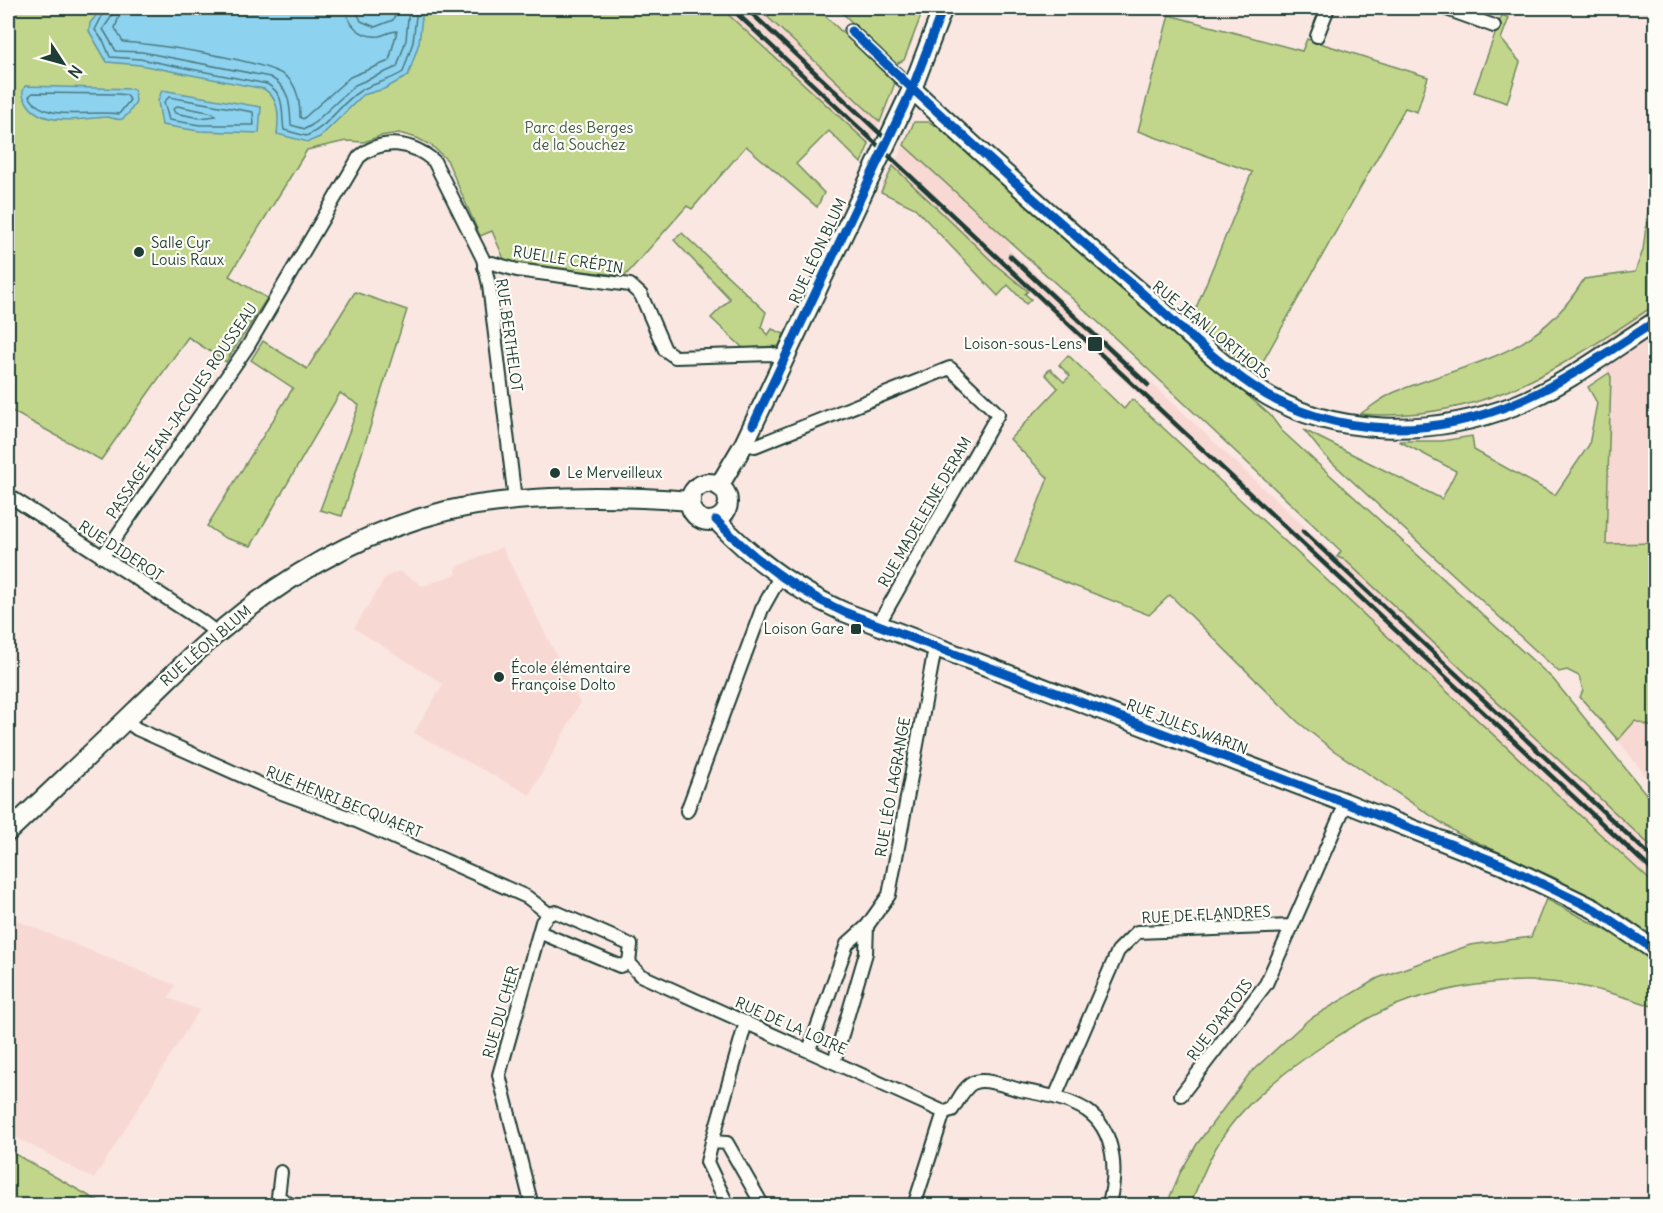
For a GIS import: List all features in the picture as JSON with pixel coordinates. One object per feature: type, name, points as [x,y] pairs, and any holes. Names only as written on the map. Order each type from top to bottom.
[{"type":"street","name":"RUE LÉON BLUM","points":[[719,486],[744,444],[912,89],[943,8]]},
{"type":"street","points":[[1317,36],[1328,8]]},
{"type":"street","points":[[1444,8],[1494,26]]},
{"type":"street","name":"RUE JEAN LORTHOIS","points":[[851,31],[912,89],[1091,249],[1255,388],[1305,411],[1336,422],[1388,428],[1420,427],[1465,421],[1516,405],[1568,377],[1656,321]]},
{"type":"street","name":"RUE BERTHELOT","points":[[359,157],[368,150],[383,145],[406,144],[429,156],[439,169],[484,267],[489,285],[515,500]]},
{"type":"street","name":"PASSAGE JEAN-JACQUES ROUSSEAU","points":[[102,556],[248,346],[359,157]]},
{"type":"street","name":"RUELLE CRÉPIN","points":[[484,267],[492,262],[518,270],[630,285],[641,295],[665,350],[675,357],[772,354],[784,359]]},
{"type":"street","name":"RUE MADELEINE DERAM","points":[[744,444],[755,446],[950,368],[998,414],[878,625]]},
{"type":"street","points":[[710,483],[719,486],[728,500],[728,508],[716,520],[701,519],[692,509],[690,501],[693,492],[700,486],[710,483]]},
{"type":"street","name":"RUE DIDEROT","points":[[8,495],[217,633]]},
{"type":"street","name":"RUE LÉON BLUM","points":[[8,832],[217,633],[275,589],[305,570],[361,541],[447,511],[515,500],[661,499],[690,501]]},
{"type":"street","name":"RUE JULES WARIN","points":[[716,520],[741,546],[831,607],[1346,803],[1545,883],[1594,909],[1656,951]]},
{"type":"street","points":[[687,812],[762,609],[781,575]]},
{"type":"street","name":"RUE LÉO LAGRANGE","points":[[809,1050],[847,944],[867,926],[889,895],[935,648]]},
{"type":"street","name":"RUE HENRI BECQUAERT","points":[[125,720],[137,729],[271,789],[345,816],[527,897],[549,914]]},
{"type":"street","name":"RUE DE FLANDRES","points":[[1055,1098],[1118,951],[1137,932],[1292,926],[1346,803]]},
{"type":"street","points":[[539,932],[549,914],[556,912],[631,945],[629,963]]},
{"type":"street","points":[[834,1062],[866,953],[867,926]]},
{"type":"street","name":"RUE D'ARTOIS","points":[[1181,1095],[1266,984],[1292,926]]},
{"type":"street","name":"RUE DE LA LOIRE","points":[[539,932],[620,966],[629,963],[640,975],[944,1112]]},
{"type":"street","name":"RUE DU CHER","points":[[531,1206],[500,1075],[539,932]]},
{"type":"street","points":[[728,1206],[707,1162],[746,1022]]},
{"type":"street","points":[[914,1206],[944,1112],[952,1110],[963,1092],[975,1082],[989,1082],[1055,1098],[1086,1110],[1103,1126],[1115,1162],[1108,1206]]},
{"type":"street","points":[[712,1142],[727,1143],[759,1199],[754,1206]]},
{"type":"street","points":[[281,1172],[278,1197],[293,1206]]},
{"type":"shaded area","points":[[721,8],[758,8],[880,122],[869,144]]},
{"type":"shaded area","points":[[904,145],[1012,242],[1007,247],[1280,504],[1337,557],[1345,560],[1655,850],[1655,885],[1346,597],[1350,592],[1028,291],[997,266],[893,166]]},
{"type":"shaded area","points":[[1655,305],[1655,543],[1606,544],[1611,377],[1592,346]]},
{"type":"shaded area","name":"École élémentaire Françoise Dolto","points":[[502,547],[580,703],[530,795],[414,733],[443,684],[354,628],[386,577],[399,571],[423,586],[457,574],[455,568]]},
{"type":"shaded area","points":[[1635,721],[1655,728],[1655,788],[1618,740]]},
{"type":"shaded area","points":[[8,917],[175,985],[169,998],[199,1010],[94,1179],[8,1133],[8,1030],[11,1021],[8,1019]]},
{"type":"green space","name":"Parc des Berges de la Souchez","points":[[8,8],[721,8],[869,144],[861,163],[829,131],[796,164],[824,193],[817,207],[746,146],[692,209],[687,206],[625,276],[521,264],[504,259],[492,231],[480,236],[447,160],[432,146],[417,138],[399,133],[380,136],[364,142],[346,141],[307,150],[229,276],[267,298],[226,362],[188,337],[101,460],[8,409]]},
{"type":"green space","points":[[758,8],[817,8],[895,83],[880,122]]},
{"type":"green space","points":[[837,8],[924,8],[904,60],[896,64]]},
{"type":"green space","points":[[1169,15],[1302,51],[1307,39],[1428,77],[1417,112],[1405,108],[1257,372],[1265,381],[1191,320],[1252,172],[1138,131]]},
{"type":"green space","points":[[1502,15],[1509,18],[1501,39],[1520,62],[1507,103],[1474,92]]},
{"type":"green space","points":[[914,122],[928,122],[938,126],[1270,415],[1282,431],[1553,679],[1655,805],[1655,850],[1345,560],[1337,557],[1341,551],[1099,323],[904,145]]},
{"type":"green space","points":[[1655,156],[1655,305],[1585,350],[1517,387],[1444,410],[1404,415],[1360,414],[1395,392],[1501,354],[1524,341],[1545,326],[1566,305],[1584,279],[1635,272],[1643,250]]},
{"type":"green space","points":[[893,166],[997,266],[1028,291],[1025,294],[1031,299],[1026,304],[1008,285],[998,296],[915,208],[881,192]]},
{"type":"green space","points":[[682,233],[766,312],[761,327],[768,335],[772,329],[784,334],[779,346],[743,348],[711,318],[730,299],[674,240]]},
{"type":"green space","points":[[355,292],[407,310],[342,516],[320,510],[359,405],[340,393],[251,546],[225,538],[207,526],[293,388],[251,360],[263,341],[307,369]]},
{"type":"green space","points":[[1068,355],[1124,409],[1132,399],[1655,885],[1655,939],[1627,918],[1555,878],[1457,833],[1333,750],[1298,722],[1170,595],[1149,615],[1015,563],[1048,478],[1010,439],[1058,388],[1045,374],[1050,369],[1064,382],[1070,376],[1059,365]]},
{"type":"green space","points":[[1609,373],[1611,377],[1606,544],[1656,543],[1655,728],[1635,721],[1618,740],[1580,697],[1583,690],[1579,676],[1567,670],[1559,672],[1324,455],[1304,430],[1442,499],[1456,471],[1399,441],[1442,441],[1472,436],[1474,450],[1555,495],[1589,445],[1597,403],[1588,387]]},
{"type":"green space","points":[[1546,899],[1625,940],[1655,964],[1655,1007],[1581,986],[1543,981],[1492,983],[1456,988],[1410,1000],[1365,1020],[1340,1035],[1270,1086],[1234,1121],[1220,1140],[1190,1205],[1166,1206],[1180,1173],[1197,1144],[1250,1073],[1308,1020],[1378,978],[1470,945],[1531,937]]},
{"type":"green space","points":[[8,1150],[105,1205],[8,1205]]},
{"type":"water","points":[[102,8],[367,8],[376,14],[389,8],[423,8],[419,43],[408,76],[384,89],[363,95],[320,137],[308,142],[277,134],[276,103],[264,89],[140,65],[107,62],[89,31],[90,23]]},
{"type":"water","points":[[25,86],[134,89],[136,101],[129,114],[122,119],[107,117],[51,119],[33,111],[23,95]]},
{"type":"water","points":[[162,90],[261,107],[259,133],[199,131],[162,125],[158,101]]},
{"type":"railway","points":[[731,8],[1656,874]]},
{"type":"railway","points":[[746,8],[888,141]]},
{"type":"railway","points":[[1010,256],[1148,385]]},
{"type":"railway","points":[[1303,531],[1656,861]]},
{"type":"cycle path","points":[[753,425],[912,89],[943,8]]},
{"type":"cycle path","points":[[851,31],[1062,224],[1207,351],[1254,387],[1301,411],[1353,425],[1388,428],[1427,427],[1463,420],[1497,410],[1562,380],[1656,321]]},
{"type":"cycle path","points":[[716,520],[744,547],[776,572],[809,594],[844,612],[1503,865],[1594,909],[1656,951]]},
{"type":"place","name":"Salle Cyr Louis Raux","points":[[139,252]]},
{"type":"place","name":"Loison-sous-Lens","points":[[1095,344]]},
{"type":"place","name":"Le Merveilleux","points":[[555,473]]},
{"type":"place","name":"Loison Gare","points":[[856,629]]},
{"type":"place","name":"École élémentaire Françoise Dolto","points":[[499,677]]}]
